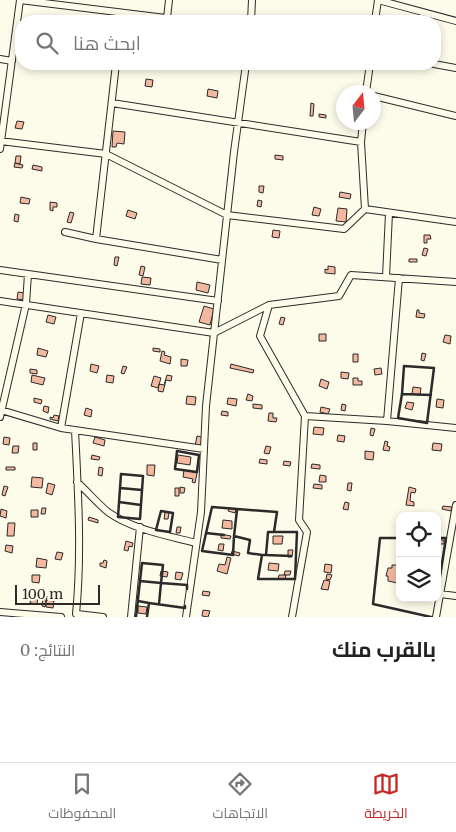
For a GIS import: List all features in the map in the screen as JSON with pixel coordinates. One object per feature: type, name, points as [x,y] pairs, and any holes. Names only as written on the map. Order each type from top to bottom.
[{"type":"street","points":[[18,15],[20,0],[63,3],[86,8],[144,15]]},
{"type":"street","points":[[86,8],[87,0]]},
{"type":"street","points":[[167,15],[169,0]]},
{"type":"street","points":[[251,15],[252,0]]},
{"type":"street","points":[[376,15],[378,0],[434,15]]},
{"type":"street","points":[[441,17],[456,21]]},
{"type":"street","points":[[0,149],[15,38]]},
{"type":"street","points":[[0,59],[12,61]]},
{"type":"street","points":[[441,65],[456,68]]},
{"type":"street","points":[[96,239],[115,70]]},
{"type":"street","points":[[186,617],[201,512],[206,406],[245,70]]},
{"type":"street","points":[[367,85],[369,70]]},
{"type":"street","points":[[381,98],[456,116]]},
{"type":"street","points":[[112,103],[361,142]]},
{"type":"street","points":[[0,141],[106,154],[227,215],[344,229],[365,209],[361,142],[362,130]]},
{"type":"street","points":[[365,209],[456,222]]},
{"type":"street","points":[[386,277],[390,213]]},
{"type":"street","points":[[65,232],[222,260]]},
{"type":"street","points":[[0,270],[218,301]]},
{"type":"street","points":[[28,274],[26,304],[1,414],[61,428],[204,449]]},
{"type":"street","points":[[0,301],[214,333],[269,305],[339,296],[351,275],[456,282]]},
{"type":"street","points":[[387,421],[399,278]]},
{"type":"street","points":[[269,305],[260,336],[305,416],[300,520],[307,532],[292,617]]},
{"type":"street","points":[[61,428],[81,313]]},
{"type":"street","points":[[305,416],[387,421],[456,428]]},
{"type":"street","points":[[75,430],[79,579],[78,615],[103,617]]},
{"type":"street","points":[[77,482],[108,512],[122,521],[196,543]]},
{"type":"street","points":[[441,588],[456,505]]},
{"type":"street","points":[[131,617],[140,527]]},
{"type":"street","points":[[441,594],[456,596]]},
{"type":"street","points":[[436,617],[439,602]]},
{"type":"street","points":[[0,612],[61,617]]},
{"type":"building","points":[[146,79],[153,80],[152,87],[145,86]]},
{"type":"building","points":[[208,89],[218,91],[217,98],[207,96]]},
{"type":"building","points":[[311,103],[314,104],[313,116],[310,116]]},
{"type":"building","points":[[319,114],[326,115],[326,118],[319,117]]},
{"type":"building","points":[[17,121],[24,122],[22,129],[15,128]]},
{"type":"building","points":[[113,131],[125,132],[124,144],[117,143],[116,147],[112,147]]},
{"type":"building","points":[[275,155],[283,156],[283,160],[275,159]]},
{"type":"building","points":[[16,156],[21,156],[20,164],[15,163]]},
{"type":"building","points":[[15,163],[23,165],[22,168],[14,167]]},
{"type":"building","points":[[33,165],[42,167],[42,171],[32,169]]},
{"type":"building","points":[[259,186],[264,186],[263,193],[259,192]]},
{"type":"building","points":[[340,192],[351,194],[350,199],[339,197]]},
{"type":"building","points":[[21,197],[30,199],[29,204],[20,203]]},
{"type":"building","points":[[258,200],[262,201],[261,207],[257,206]]},
{"type":"building","points":[[50,202],[57,203],[57,207],[53,207],[53,211],[50,210]]},
{"type":"building","points":[[314,207],[321,209],[319,216],[312,215]]},
{"type":"building","points":[[338,208],[347,209],[346,222],[336,221]]},
{"type":"building","points":[[128,210],[137,213],[135,219],[126,216]]},
{"type":"building","points":[[70,212],[74,213],[71,223],[67,222]]},
{"type":"building","points":[[15,214],[19,215],[18,222],[14,221]]},
{"type":"building","points":[[273,230],[280,231],[279,238],[272,237]]},
{"type":"building","points":[[424,235],[430,235],[431,239],[427,239],[427,243],[424,243]]},
{"type":"building","points":[[424,248],[428,249],[426,256],[422,255]]},
{"type":"building","points":[[115,257],[119,257],[117,266],[114,265]]},
{"type":"building","points":[[409,259],[417,259],[417,262],[409,262]]},
{"type":"building","points":[[141,266],[145,267],[143,276],[139,275]]},
{"type":"building","points":[[328,266],[335,267],[335,274],[325,273],[325,269],[328,270]]},
{"type":"building","points":[[142,277],[151,278],[150,285],[141,284]]},
{"type":"building","points":[[197,282],[210,285],[208,293],[196,290]]},
{"type":"building","points":[[18,292],[25,293],[24,300],[17,299]]},
{"type":"building","points":[[204,306],[214,309],[210,325],[199,322]]},
{"type":"building","points":[[417,310],[419,310],[419,313],[425,314],[424,318],[416,317]]},
{"type":"building","points":[[48,315],[56,317],[54,324],[46,322]]},
{"type":"building","points":[[281,317],[285,318],[283,325],[279,324]]},
{"type":"building","points":[[319,334],[326,334],[326,341],[319,341]]},
{"type":"building","points":[[445,335],[451,336],[450,344],[443,342]]},
{"type":"building","points":[[38,348],[48,351],[46,357],[37,355]]},
{"type":"building","points":[[153,348],[160,349],[160,352],[153,351]]},
{"type":"building","points":[[162,351],[165,352],[164,355],[171,357],[170,364],[160,361]]},
{"type":"building","points":[[422,353],[426,354],[424,361],[421,360]]},
{"type":"building","points":[[353,354],[358,354],[358,362],[353,362]]},
{"type":"building","points":[[181,359],[188,360],[187,366],[181,366]]},
{"type":"building","points":[[91,364],[99,366],[97,373],[90,371]]},
{"type":"building","points":[[231,364],[254,370],[253,373],[230,368]]},
{"type":"building","points":[[123,366],[127,367],[124,374],[121,373]]},
{"type":"building","points":[[381,368],[382,374],[375,375],[374,369]]},
{"type":"building","points":[[30,369],[37,370],[37,374],[30,373]]},
{"type":"building","points":[[341,372],[349,373],[348,379],[341,378]]},
{"type":"building","points":[[32,375],[45,378],[43,385],[31,382]]},
{"type":"building","points":[[107,375],[114,376],[113,383],[106,382]]},
{"type":"building","points":[[167,375],[172,376],[171,381],[166,380],[163,392],[158,391],[159,384],[164,385]]},
{"type":"building","points":[[154,376],[161,378],[158,388],[151,386]]},
{"type":"building","points":[[353,378],[358,378],[358,381],[362,381],[362,385],[353,385]]},
{"type":"building","points":[[321,379],[329,382],[327,389],[319,386]]},
{"type":"building","points":[[413,387],[421,388],[420,395],[412,394]]},
{"type":"building","points":[[248,394],[253,396],[252,401],[246,400]]},
{"type":"building","points":[[187,396],[196,397],[195,405],[186,404]]},
{"type":"building","points":[[34,398],[42,400],[41,404],[34,402]]},
{"type":"building","points":[[228,398],[237,399],[236,406],[227,404]]},
{"type":"building","points":[[437,399],[444,400],[443,408],[436,407]]},
{"type":"building","points":[[407,402],[414,403],[412,410],[405,408]]},
{"type":"building","points":[[253,404],[262,405],[262,409],[253,408]]},
{"type":"building","points":[[342,404],[346,405],[345,411],[341,410]]},
{"type":"building","points":[[44,406],[49,407],[48,413],[43,411]]},
{"type":"building","points":[[321,407],[330,409],[328,414],[320,412]]},
{"type":"building","points":[[86,408],[92,410],[91,417],[84,415]]},
{"type":"building","points":[[222,411],[228,412],[228,416],[221,415]]},
{"type":"building","points":[[269,413],[273,413],[273,418],[277,418],[276,422],[268,421]]},
{"type":"building","points":[[54,415],[59,416],[58,421],[50,419]]},
{"type":"building","points":[[314,427],[324,428],[323,435],[313,434]]},
{"type":"building","points":[[371,428],[375,429],[373,436],[370,435]]},
{"type":"building","points":[[338,435],[345,436],[344,442],[337,441]]},
{"type":"building","points":[[197,436],[202,437],[201,447],[195,446]]},
{"type":"building","points":[[4,437],[10,438],[9,445],[3,444]]},
{"type":"building","points":[[95,437],[105,440],[104,446],[93,443]]},
{"type":"building","points":[[385,441],[388,442],[387,446],[390,447],[389,451],[383,450]]},
{"type":"building","points":[[33,443],[37,443],[37,450],[33,450]]},
{"type":"building","points":[[433,443],[442,444],[441,451],[432,450]]},
{"type":"building","points":[[13,446],[19,446],[18,453],[12,453]]},
{"type":"building","points":[[266,446],[271,447],[269,454],[264,453]]},
{"type":"building","points":[[365,451],[374,452],[373,460],[365,459]]},
{"type":"building","points":[[92,455],[100,457],[99,460],[91,459]]},
{"type":"building","points":[[178,455],[191,457],[190,465],[177,463]]},
{"type":"building","points":[[260,459],[267,460],[267,464],[259,463]]},
{"type":"building","points":[[284,461],[291,462],[290,466],[283,465]]},
{"type":"building","points":[[312,464],[320,465],[320,469],[311,468]]},
{"type":"building","points":[[147,465],[155,465],[154,476],[147,475]]},
{"type":"building","points":[[6,467],[15,467],[15,470],[6,470]]},
{"type":"building","points":[[99,467],[103,468],[102,476],[98,475]]},
{"type":"building","points":[[184,470],[197,473],[195,483],[192,482],[193,479],[183,477]]},
{"type":"building","points":[[320,475],[326,476],[326,482],[319,482]]},
{"type":"building","points":[[32,477],[43,478],[42,488],[31,487]]},
{"type":"building","points":[[48,483],[55,485],[52,495],[46,493]]},
{"type":"building","points":[[348,483],[352,483],[351,491],[347,490]]},
{"type":"building","points":[[314,484],[322,485],[322,489],[313,488]]},
{"type":"building","points":[[4,486],[8,487],[5,496],[2,495]]},
{"type":"building","points":[[180,487],[185,488],[184,493],[180,493]]},
{"type":"building","points":[[409,487],[416,489],[415,493],[411,492],[410,501],[414,502],[414,506],[406,505]]},
{"type":"building","points":[[175,488],[179,488],[179,496],[175,496]]},
{"type":"building","points":[[345,502],[349,503],[348,510],[343,509]]},
{"type":"building","points":[[443,506],[452,507],[451,511],[442,509]]},
{"type":"building","points":[[42,508],[46,508],[45,514],[41,514]]},
{"type":"building","points":[[229,508],[236,509],[235,513],[228,511]]},
{"type":"building","points":[[1,509],[7,511],[6,518],[0,516]]},
{"type":"building","points":[[31,510],[38,510],[38,517],[31,517]]},
{"type":"building","points":[[165,512],[169,513],[168,519],[164,519]]},
{"type":"building","points":[[89,517],[98,520],[98,523],[88,520]]},
{"type":"building","points":[[223,520],[232,521],[232,529],[222,528]]},
{"type":"building","points":[[8,523],[15,523],[14,536],[7,536]]},
{"type":"building","points":[[177,527],[181,527],[180,533],[176,533]]},
{"type":"building","points":[[221,534],[231,536],[230,539],[221,538]]},
{"type":"building","points":[[273,536],[283,536],[282,544],[273,544]]},
{"type":"building","points":[[126,541],[133,543],[132,547],[129,546],[128,551],[124,550]]},
{"type":"building","points":[[219,544],[224,544],[223,551],[218,550]]},
{"type":"building","points":[[6,545],[13,546],[12,553],[5,551]]},
{"type":"building","points":[[288,550],[293,550],[292,557],[288,557]]},
{"type":"building","points":[[232,551],[240,553],[239,556],[231,554]]},
{"type":"building","points":[[57,552],[63,553],[61,560],[55,559]]},
{"type":"building","points":[[227,557],[231,558],[227,574],[217,571],[219,564],[225,565]]},
{"type":"building","points":[[37,558],[47,560],[46,568],[36,567]]},
{"type":"building","points":[[104,560],[107,561],[106,568],[100,566],[100,563],[103,563]]},
{"type":"building","points":[[269,563],[279,564],[278,571],[268,570]]},
{"type":"building","points":[[325,564],[332,565],[331,573],[324,572]]},
{"type":"building","points":[[392,565],[396,565],[396,583],[388,581],[388,576],[386,576],[388,568],[392,568]]},
{"type":"building","points":[[161,571],[168,572],[167,577],[160,576]]},
{"type":"building","points":[[285,571],[291,571],[290,575],[284,575]]},
{"type":"building","points":[[176,572],[183,573],[181,580],[175,579]]},
{"type":"building","points":[[327,574],[332,575],[330,580],[326,579]]},
{"type":"building","points":[[32,575],[40,575],[39,583],[32,582]]},
{"type":"building","points":[[279,575],[286,575],[285,579],[278,579]]},
{"type":"building","points":[[324,580],[330,581],[328,590],[321,589]]},
{"type":"building","points":[[203,591],[210,592],[209,596],[202,595]]},
{"type":"building","points":[[43,595],[47,596],[45,607],[42,606]]},
{"type":"building","points":[[31,596],[38,597],[37,604],[30,603]]},
{"type":"building","points":[[46,600],[54,601],[53,608],[46,607]]},
{"type":"building","points":[[138,606],[147,607],[146,614],[138,613]]},
{"type":"building","points":[[203,610],[210,611],[208,617],[202,616]]},
{"type":"wall","points":[[404,366],[434,368],[427,423],[398,418],[404,366]]},
{"type":"wall","points":[[402,394],[431,395]]},
{"type":"wall","points":[[177,451],[199,455],[197,472],[175,469],[177,451]]},
{"type":"wall","points":[[121,474],[143,476],[140,519],[118,517],[121,474]]},
{"type":"wall","points":[[120,488],[142,490]]},
{"type":"wall","points":[[119,502],[141,505]]},
{"type":"wall","points":[[262,555],[248,553],[250,540],[234,536],[233,555],[202,551],[212,507],[277,512],[274,532]]},
{"type":"wall","points":[[234,536],[237,510]]},
{"type":"wall","points":[[161,511],[173,513],[170,532],[156,530],[161,511]]},
{"type":"wall","points":[[268,532],[297,532],[295,579],[258,579],[262,555],[266,555],[268,532]]},
{"type":"wall","points":[[206,533],[224,535]]},
{"type":"wall","points":[[396,538],[380,538],[373,604],[431,617]]},
{"type":"wall","points":[[441,538],[446,538],[441,570]]},
{"type":"wall","points":[[266,555],[291,556]]},
{"type":"wall","points":[[136,617],[142,563],[163,565],[161,583],[187,585],[187,589]]},
{"type":"wall","points":[[140,581],[161,583],[159,604]]},
{"type":"wall","points":[[138,601],[149,603]]},
{"type":"wall","points":[[147,617],[149,603],[185,608],[185,606]]}]
